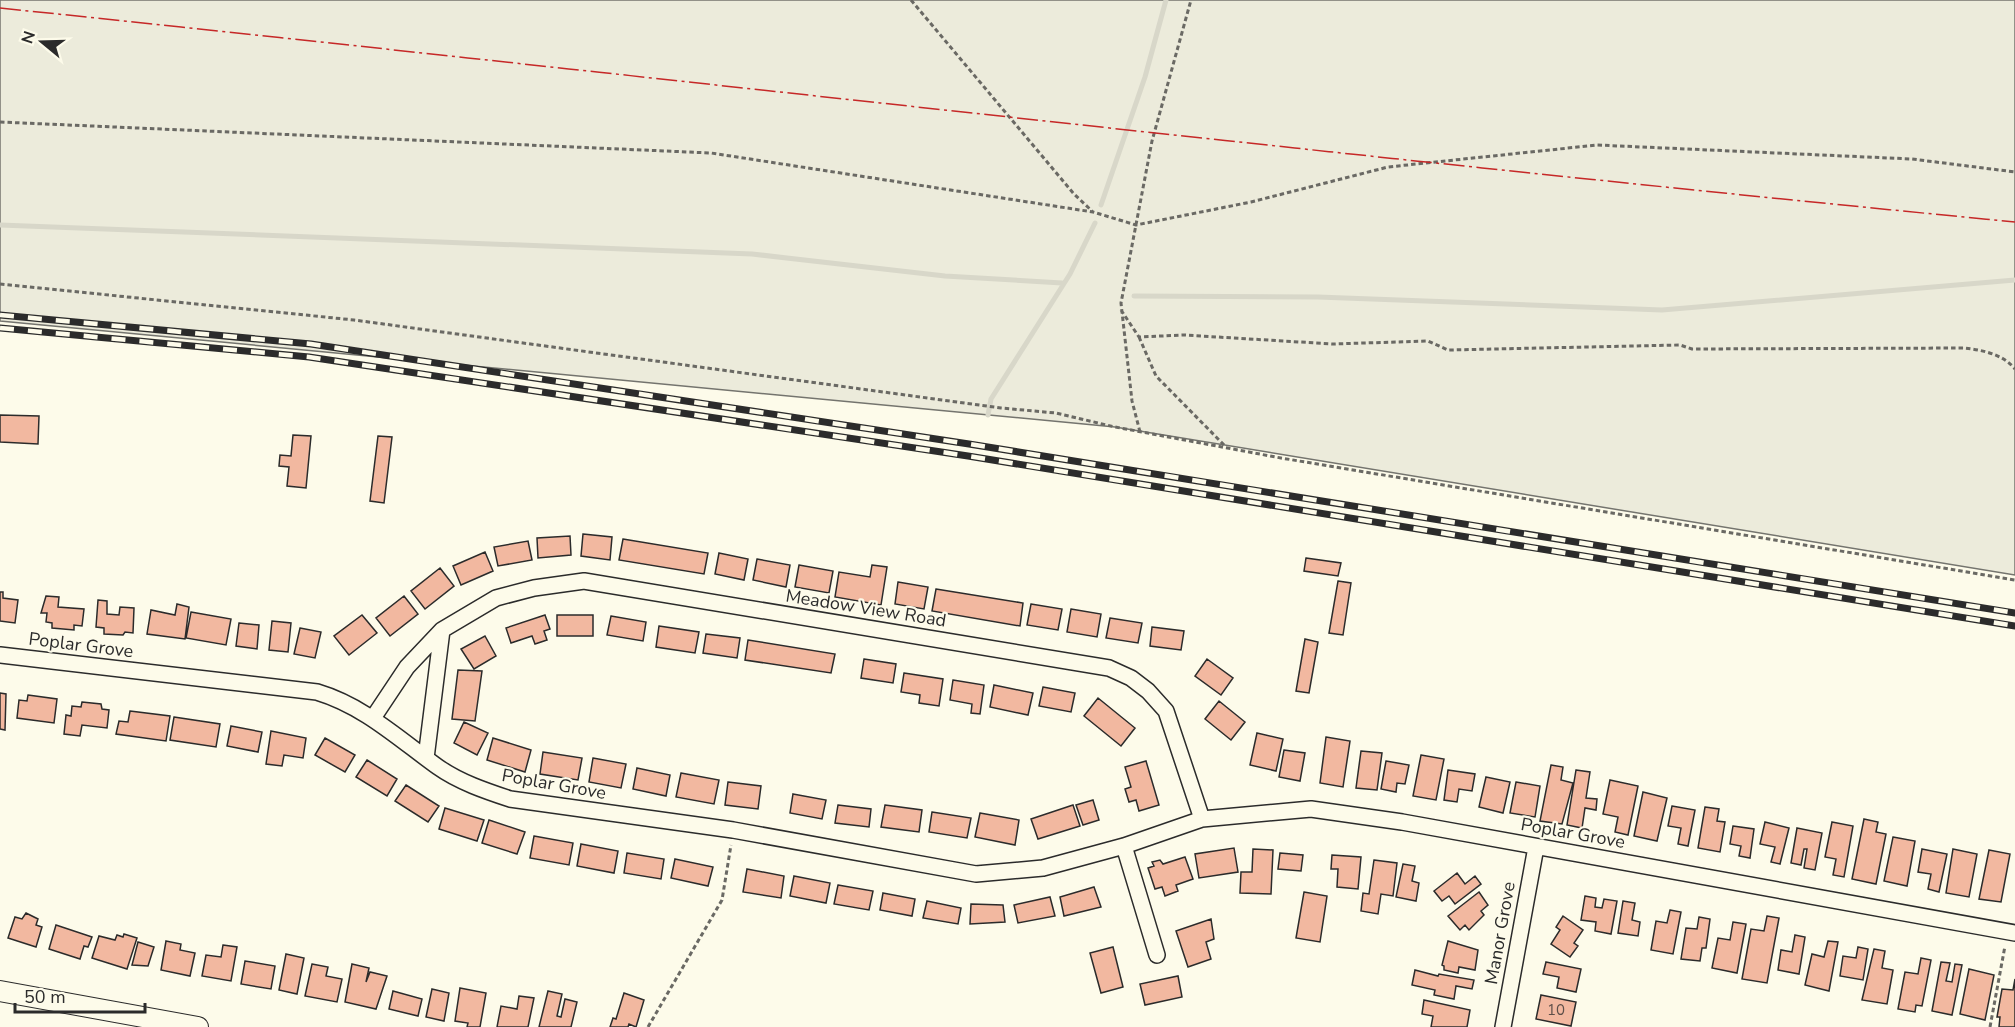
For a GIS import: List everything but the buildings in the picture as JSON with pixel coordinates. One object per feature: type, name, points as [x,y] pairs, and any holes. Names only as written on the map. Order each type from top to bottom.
[{"type":"street","name":"Meadow View Road","points":[[373,718],[407,668],[442,630],[496,598],[534,588],[584,581],[1109,669],[1131,678],[1148,691],[1166,711],[1202,819]]},
{"type":"street","points":[[426,758],[442,630]]},
{"type":"street","name":"Poplar Grove","points":[[0,655],[317,692],[333,696],[373,718],[440,768],[510,799],[733,830],[976,874],[1043,868],[1124,846],[1202,819],[1311,809],[1536,847],[2011,933]]},
{"type":"street","points":[[1124,846],[1157,955]]},
{"type":"street","name":"Manor Grove","points":[[1503,1027],[1536,847]]},
{"type":"street","points":[[0,991],[198,1027]]},
{"type":"path","points":[[911,0],[1074,194],[1093,212]]},
{"type":"path","points":[[1142,432],[1132,401],[1120,310],[1152,141],[1191,0]]},
{"type":"path","points":[[0,122],[711,153],[1093,212],[1136,225],[1251,202],[1388,167],[1597,145],[1912,159],[2015,172]]},
{"type":"path","points":[[0,284],[354,320],[981,406],[1056,413],[1226,448],[2015,580]]},
{"type":"path","points":[[1120,310],[1139,337],[1156,376],[1226,448]]},
{"type":"path","points":[[1139,337],[1184,335],[1333,344],[1428,341],[1448,350],[1680,345],[1692,349],[1964,348],[1985,350],[2011,364],[2015,369]]},
{"type":"path","points":[[648,1027],[722,900],[733,830]]},
{"type":"path","points":[[1990,1027],[2011,933]]},
{"type":"shaded area","points":[[0,0],[2015,0],[2015,575],[1115,427],[0,321]]},
{"type":"waterway","points":[[1101,205],[1145,77],[1166,0]]},
{"type":"waterway","points":[[988,415],[991,399],[1070,274],[1095,223]]},
{"type":"waterway","points":[[0,225],[752,254],[945,276],[1062,283]]},
{"type":"waterway","points":[[1134,296],[1318,297],[1662,310],[2015,280]]},
{"type":"railway","points":[[0,315],[311,344],[969,444],[2015,613]]},
{"type":"railway","points":[[0,328],[309,357],[968,456],[2015,626]]},
{"type":"power","points":[[0,8],[1511,171],[2015,222]]}]
